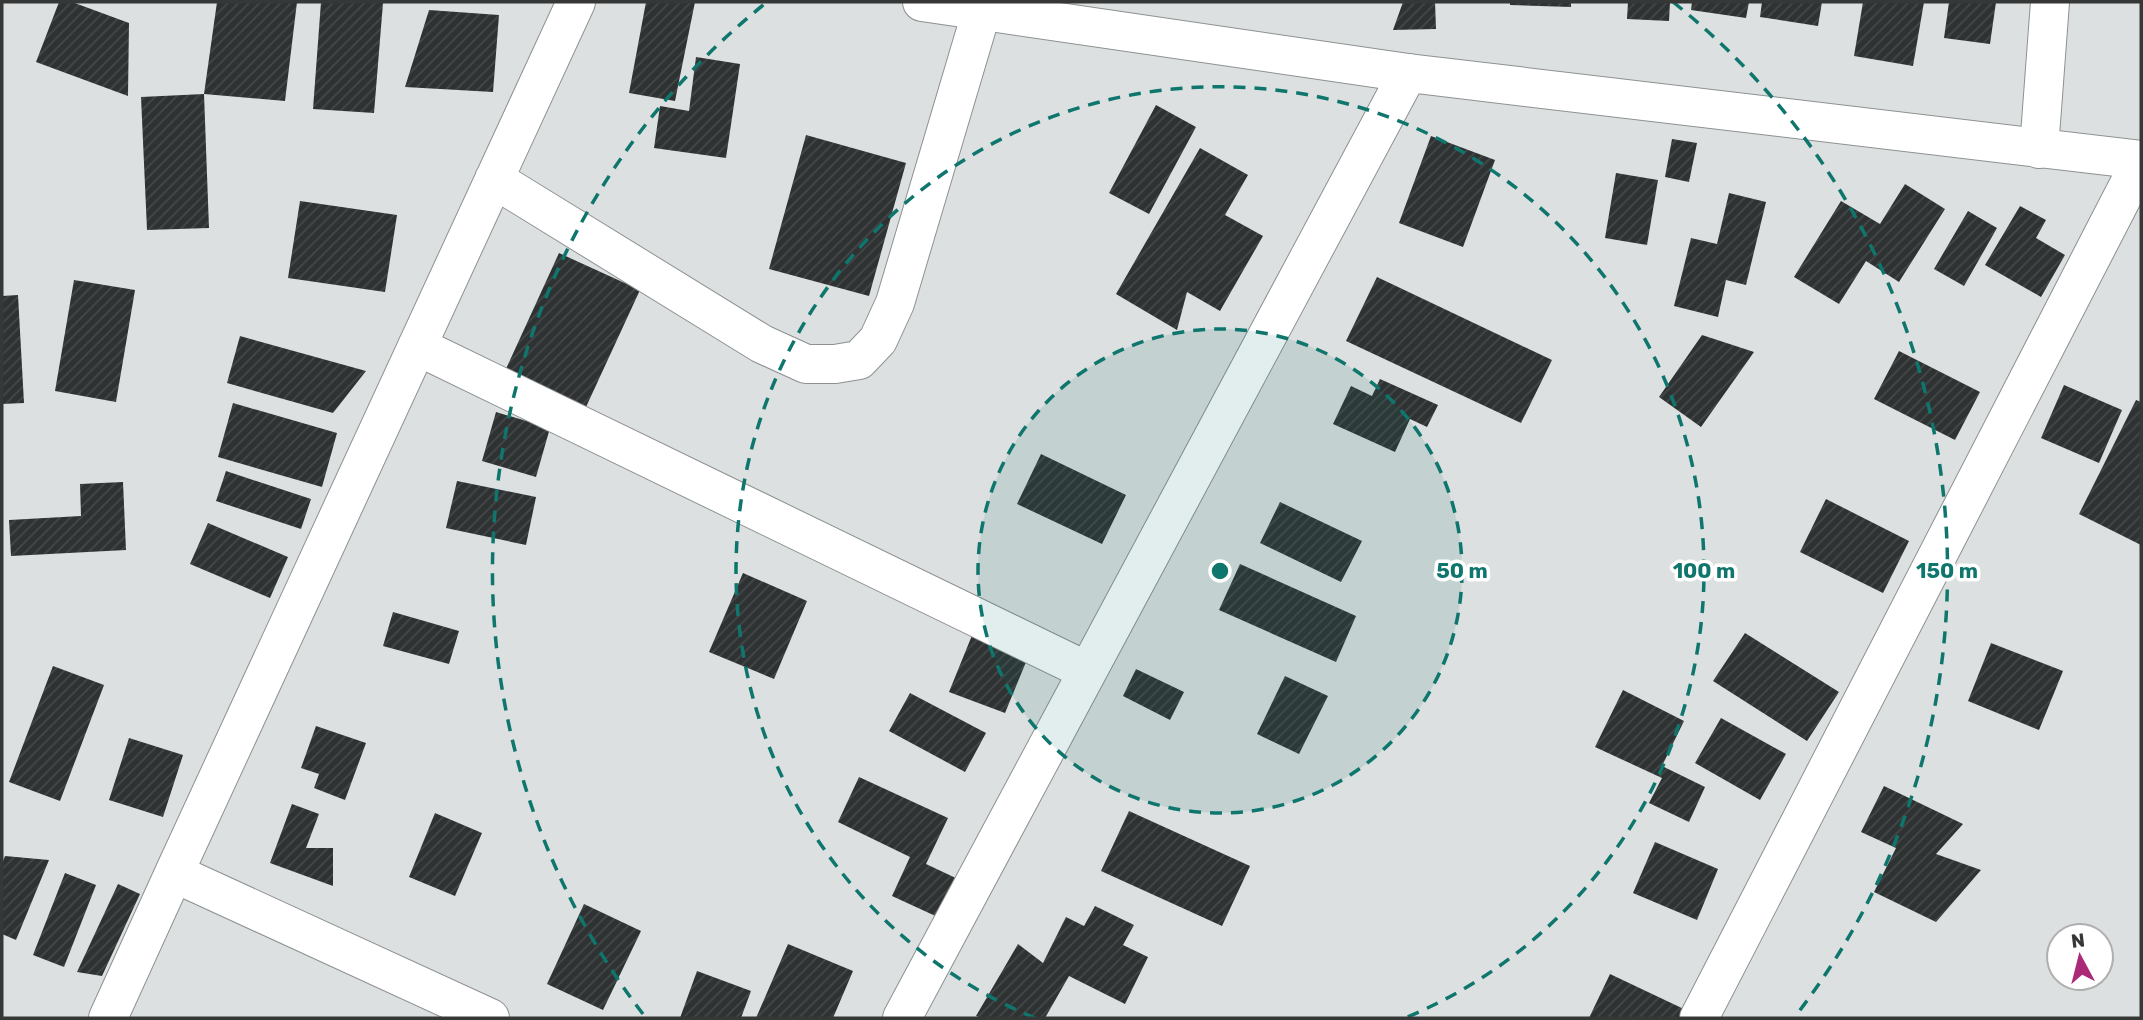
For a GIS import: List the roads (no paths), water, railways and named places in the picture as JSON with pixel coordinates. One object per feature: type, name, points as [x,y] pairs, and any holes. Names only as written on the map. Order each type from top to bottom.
[{"type":"street","points":[[108,1018],[576,2]]},
{"type":"street","points":[[922,2],[1408,73],[2141,161],[1699,1018]]},
{"type":"street","points":[[2039,149],[2050,2]]},
{"type":"street","points":[[494,179],[762,344],[806,364],[835,364],[859,360],[878,340],[895,303],[982,10]]},
{"type":"street","points":[[902,1018],[1408,73]]},
{"type":"street","points":[[417,346],[1087,671]]},
{"type":"street","points":[[174,873],[490,1018]]}]
